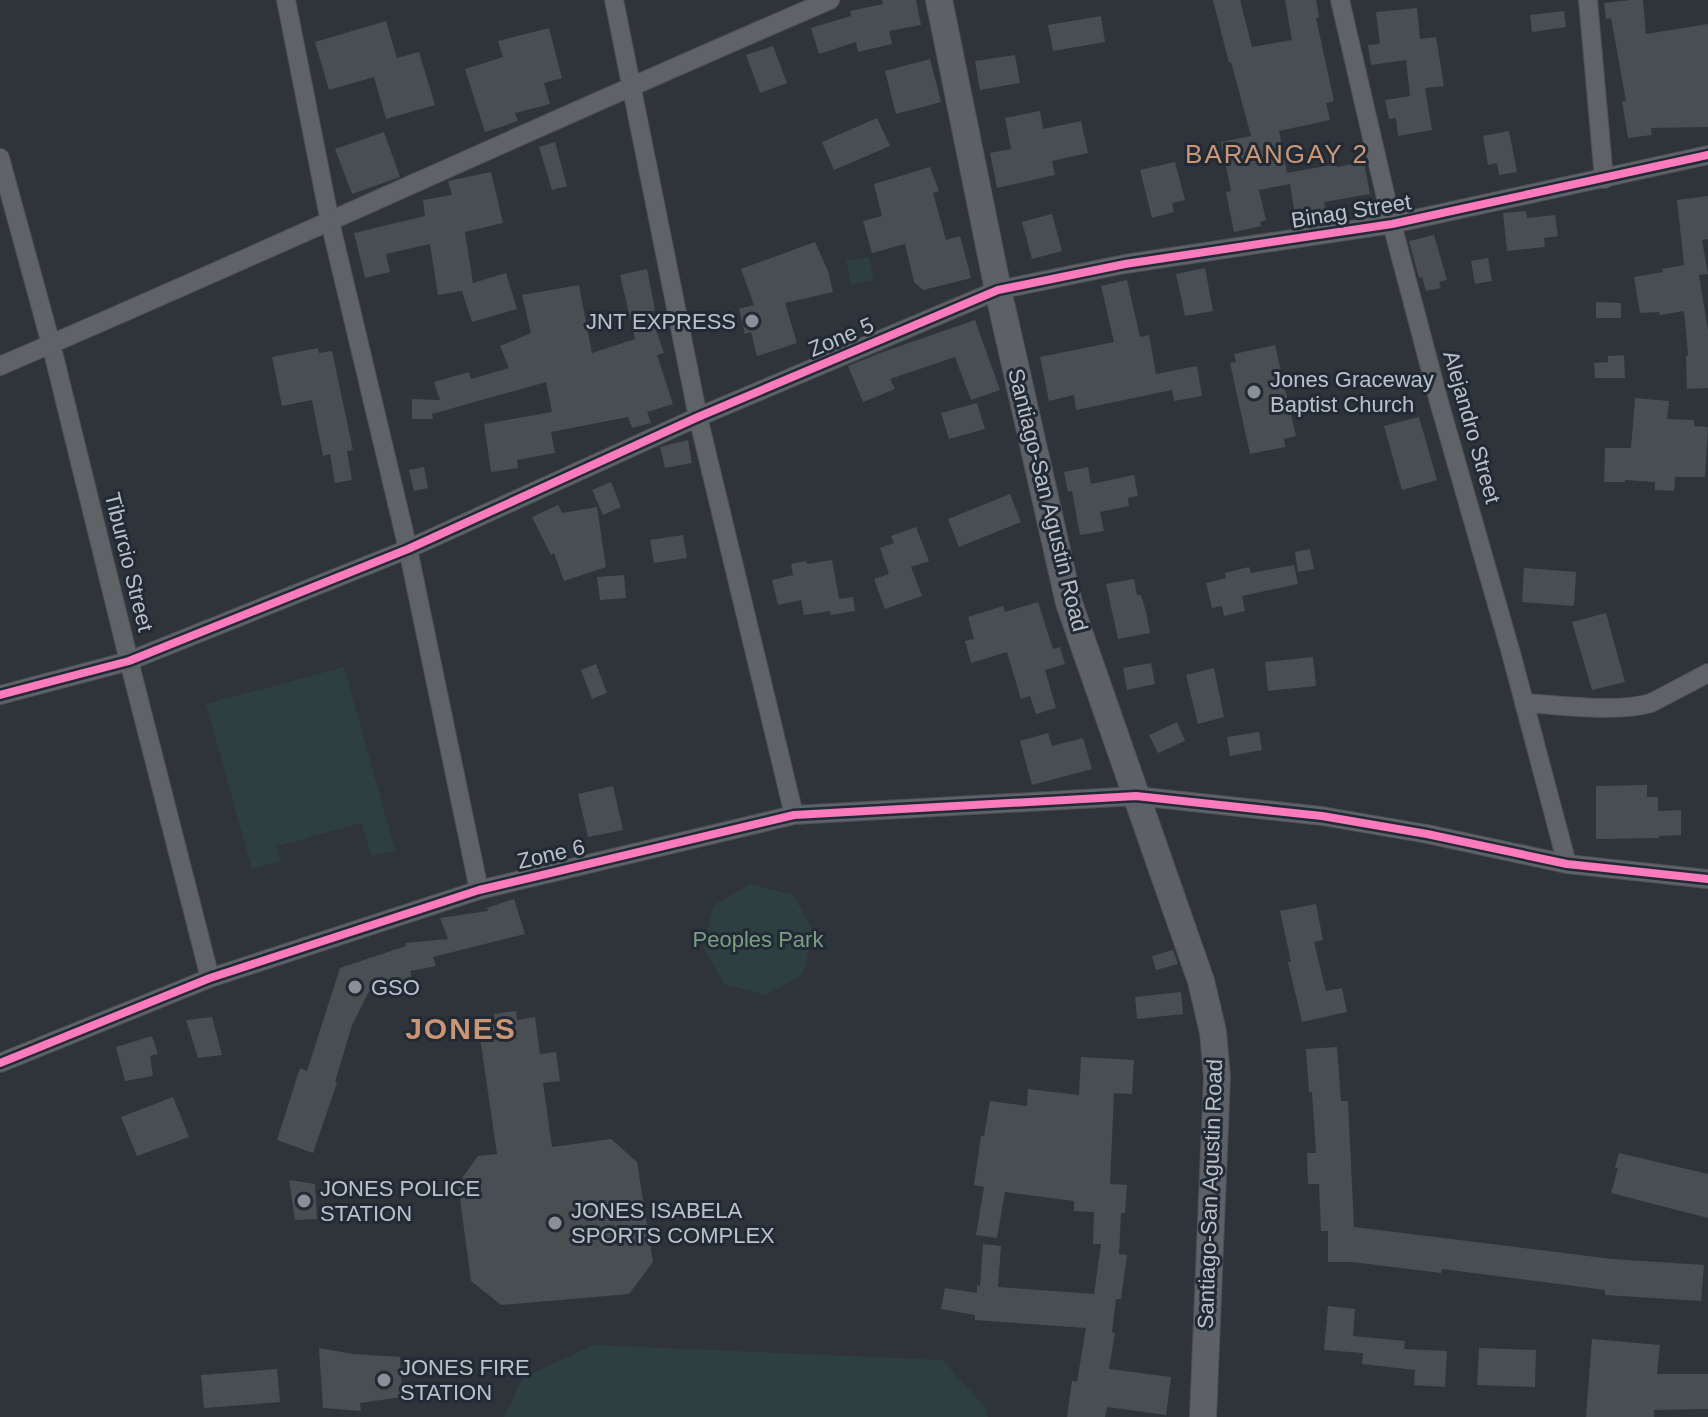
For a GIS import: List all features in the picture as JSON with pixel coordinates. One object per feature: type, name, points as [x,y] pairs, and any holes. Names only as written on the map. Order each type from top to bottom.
[{"type":"main road","name":"Santiago-San Agustin Road","points":[[939,0],[998,290],[1069,603],[1201,981],[1213,1032],[1217,1077],[1203,1417]]},
{"type":"street","points":[[286,0],[330,222],[408,549],[479,890]]},
{"type":"street","points":[[614,0],[698,417],[794,815]]},
{"type":"street","points":[[0,366],[830,0]]},
{"type":"street","name":"Alejandro Street","points":[[1340,0],[1392,224],[1567,864]]},
{"type":"street","points":[[1588,0],[1604,179]]},
{"type":"street","name":"Binag Street","points":[[998,290],[1125,264],[1392,224],[1708,155]]},
{"type":"street","name":"Tiburcio Street","points":[[0,158],[51,344],[210,978]]},
{"type":"street","name":"Zone 5","points":[[0,695],[129,661],[408,549],[698,417],[998,290]]},
{"type":"street","points":[[1524,703],[1642,706],[1708,673]]},
{"type":"street","name":"Zone 6","points":[[0,1063],[210,978],[479,890],[794,815],[1136,796],[1322,816],[1427,834],[1567,864],[1708,879]]},
{"type":"green space","points":[[869,257],[874,280],[851,284],[846,261]]},
{"type":"green space","points":[[344,667],[395,850],[371,856],[362,823],[277,846],[280,861],[252,869],[206,704]]},
{"type":"green space","name":"Peoples Park","points":[[751,884],[793,895],[814,932],[803,974],[766,995],[724,984],[703,946],[714,905]]},
{"type":"green space","points":[[593,1345],[942,1360],[986,1408],[988,1417],[504,1417],[523,1378]]},
{"type":"building","points":[[882,0],[916,0],[921,25],[889,31],[892,44],[858,52],[856,42],[819,54],[811,28],[851,16],[850,11],[883,4]]},
{"type":"building","points":[[1213,0],[1240,0],[1252,47],[1292,40],[1285,0],[1316,0],[1319,17],[1316,18],[1334,101],[1326,103],[1330,120],[1279,131],[1287,173],[1364,162],[1370,194],[1324,202],[1325,210],[1295,215],[1290,184],[1259,190],[1266,220],[1260,222],[1261,226],[1234,232],[1226,192],[1231,191],[1221,142],[1251,136]]},
{"type":"building","points":[[1643,0],[1646,34],[1708,24],[1708,127],[1651,128],[1652,135],[1628,138],[1622,101],[1626,101],[1611,18],[1606,19],[1604,3]]},
{"type":"building","points":[[1417,8],[1420,39],[1436,37],[1444,86],[1425,88],[1432,130],[1398,136],[1396,118],[1389,119],[1385,100],[1410,96],[1406,60],[1371,65],[1368,45],[1380,44],[1376,12]]},
{"type":"building","points":[[1564,11],[1566,27],[1532,32],[1530,15]]},
{"type":"building","points":[[1101,16],[1105,42],[1053,51],[1048,25]]},
{"type":"building","points":[[386,21],[397,58],[419,52],[435,105],[386,119],[374,77],[329,90],[315,42]]},
{"type":"building","points":[[549,28],[562,78],[544,83],[550,104],[515,113],[518,121],[485,132],[465,69],[503,57],[498,41]]},
{"type":"building","points":[[773,46],[787,83],[760,93],[746,55]]},
{"type":"building","points":[[1015,55],[1020,83],[980,90],[975,61]]},
{"type":"building","points":[[930,59],[941,102],[896,114],[885,71]]},
{"type":"building","points":[[1040,111],[1043,129],[1081,121],[1088,153],[1052,161],[1055,175],[997,188],[990,153],[1011,149],[1005,118]]},
{"type":"building","points":[[877,118],[890,146],[834,170],[822,142]]},
{"type":"building","points":[[1509,131],[1517,172],[1499,175],[1497,163],[1488,165],[1483,136]]},
{"type":"building","points":[[384,132],[400,177],[352,194],[335,149]]},
{"type":"building","points":[[555,142],[567,186],[552,190],[539,147]]},
{"type":"building","points":[[1175,162],[1185,200],[1172,203],[1174,212],[1152,218],[1140,170]]},
{"type":"building","points":[[930,167],[939,191],[933,193],[946,240],[960,236],[971,278],[923,290],[914,282],[905,244],[872,253],[863,221],[882,216],[874,184]]},
{"type":"building","points":[[491,172],[503,223],[465,232],[473,283],[506,273],[517,309],[472,322],[462,291],[438,295],[430,244],[386,254],[390,272],[365,278],[354,233],[425,216],[423,200],[452,195],[448,181]]},
{"type":"building","points":[[1708,196],[1708,239],[1702,240],[1708,274],[1699,275],[1708,330],[1708,388],[1687,389],[1684,311],[1660,315],[1659,312],[1640,313],[1634,277],[1684,265],[1677,200]]},
{"type":"building","points":[[1526,211],[1527,218],[1555,215],[1558,236],[1544,238],[1545,247],[1507,251],[1503,213]]},
{"type":"building","points":[[1052,214],[1062,251],[1032,259],[1022,222]]},
{"type":"building","points":[[1434,235],[1447,280],[1439,282],[1441,288],[1426,291],[1422,277],[1419,278],[1409,241]]},
{"type":"building","points":[[815,242],[828,271],[833,292],[785,303],[797,343],[757,356],[751,332],[745,334],[739,309],[754,305],[741,269]]},
{"type":"building","points":[[1488,258],[1492,281],[1475,284],[1471,261]]},
{"type":"building","points":[[1205,268],[1213,311],[1185,316],[1176,274]]},
{"type":"building","points":[[647,269],[655,310],[650,312],[664,353],[657,355],[673,404],[647,412],[651,423],[632,428],[628,417],[551,432],[555,453],[517,460],[518,468],[491,472],[484,424],[552,412],[546,382],[432,414],[433,419],[412,419],[412,399],[440,400],[434,382],[469,372],[471,379],[509,368],[500,346],[531,333],[522,295],[579,285],[592,353],[635,339],[620,275]]},
{"type":"building","points":[[1127,280],[1140,337],[1149,335],[1156,374],[1197,366],[1202,396],[1174,401],[1172,390],[1076,410],[1074,395],[1049,401],[1040,357],[1114,342],[1101,286]]},
{"type":"building","points":[[1596,302],[1621,303],[1621,318],[1596,318]]},
{"type":"building","points":[[975,320],[1000,390],[971,400],[955,357],[890,379],[895,389],[863,402],[848,366]]},
{"type":"building","points":[[1275,345],[1296,436],[1284,439],[1285,447],[1250,454],[1230,363],[1236,362],[1234,354]]},
{"type":"building","points":[[318,348],[319,353],[332,351],[353,450],[347,451],[352,480],[335,483],[330,454],[323,456],[312,400],[282,406],[272,357]]},
{"type":"building","points":[[1624,355],[1625,378],[1595,378],[1594,363],[1608,362],[1608,356]]},
{"type":"building","points":[[1635,398],[1669,401],[1667,419],[1694,420],[1694,426],[1708,427],[1705,477],[1675,477],[1674,491],[1655,490],[1655,482],[1604,482],[1605,448],[1631,448]]},
{"type":"building","points":[[977,403],[985,429],[949,439],[941,413]]},
{"type":"building","points":[[1419,417],[1437,480],[1402,490],[1384,426]]},
{"type":"building","points":[[688,440],[692,463],[665,468],[660,447]]},
{"type":"building","points":[[424,467],[428,488],[414,491],[409,470]]},
{"type":"building","points":[[1088,467],[1091,484],[1134,475],[1138,496],[1128,498],[1129,506],[1100,512],[1104,531],[1080,535],[1072,491],[1068,492],[1064,472]]},
{"type":"building","points":[[611,482],[621,507],[603,515],[592,490]]},
{"type":"building","points":[[1010,494],[1021,522],[959,547],[948,519]]},
{"type":"building","points":[[558,505],[562,513],[597,507],[606,567],[564,581],[554,553],[551,555],[532,517]]},
{"type":"building","points":[[916,527],[929,561],[911,567],[922,596],[885,609],[874,579],[889,574],[880,548],[894,543],[891,536]]},
{"type":"building","points":[[683,535],[687,558],[654,563],[650,540]]},
{"type":"building","points":[[1310,549],[1314,569],[1298,572],[1295,552]]},
{"type":"building","points":[[832,560],[839,599],[853,597],[855,611],[804,615],[801,600],[778,605],[772,580],[793,575],[791,564]]},
{"type":"building","points":[[1294,565],[1298,584],[1242,596],[1245,611],[1224,616],[1222,606],[1212,608],[1206,583],[1226,578],[1225,573],[1249,567],[1251,573]]},
{"type":"building","points":[[1524,568],[1576,572],[1574,606],[1522,602]]},
{"type":"building","points":[[624,575],[626,598],[600,600],[597,577]]},
{"type":"building","points":[[1134,579],[1150,633],[1118,639],[1106,584]]},
{"type":"building","points":[[1038,602],[1053,649],[1060,647],[1065,664],[1045,670],[1056,708],[1036,714],[1030,696],[1021,699],[1007,652],[971,663],[965,641],[974,639],[968,617],[1003,606],[1005,612]]},
{"type":"building","points":[[1606,613],[1625,682],[1592,690],[1572,622]]},
{"type":"building","points":[[1313,657],[1316,686],[1268,691],[1265,662]]},
{"type":"building","points":[[1151,663],[1155,684],[1127,690],[1123,668]]},
{"type":"building","points":[[596,664],[607,693],[592,699],[581,670]]},
{"type":"building","points":[[1214,668],[1224,717],[1198,724],[1186,675]]},
{"type":"building","points":[[1177,722],[1185,741],[1158,753],[1149,735]]},
{"type":"building","points":[[1259,732],[1262,750],[1230,756],[1227,737]]},
{"type":"building","points":[[1048,733],[1052,746],[1083,738],[1092,769],[1032,785],[1020,741]]},
{"type":"building","points":[[1647,785],[1647,797],[1658,797],[1658,811],[1681,810],[1681,835],[1596,839],[1596,786]]},
{"type":"building","points":[[613,786],[623,830],[588,837],[578,794]]},
{"type":"building","points":[[514,899],[525,934],[433,957],[436,966],[410,971],[413,983],[391,993],[386,979],[368,993],[352,1025],[337,1083],[313,1153],[277,1140],[300,1068],[307,1071],[340,968],[406,946],[405,943],[448,939],[440,918],[488,911],[487,908]]},
{"type":"building","points":[[1316,904],[1323,940],[1314,942],[1326,991],[1342,988],[1347,1012],[1302,1022],[1280,911]]},
{"type":"building","points":[[1173,950],[1178,964],[1156,970],[1152,956]]},
{"type":"building","points":[[1181,992],[1183,1014],[1137,1019],[1135,997]]},
{"type":"building","name":"JONES ISABELA SPORTS COMPLEX","points":[[516,1011],[517,1020],[535,1017],[540,1054],[556,1052],[560,1081],[543,1083],[552,1147],[611,1139],[637,1162],[653,1262],[629,1294],[501,1305],[471,1281],[458,1184],[478,1156],[497,1154],[478,1024],[495,1021],[494,1014]]},
{"type":"building","points":[[212,1017],[222,1055],[198,1058],[186,1020]]},
{"type":"building","points":[[152,1036],[158,1054],[150,1056],[153,1076],[125,1081],[116,1047]]},
{"type":"building","points":[[1337,1047],[1341,1101],[1348,1101],[1354,1227],[1612,1259],[1704,1265],[1701,1301],[1605,1295],[1605,1290],[1442,1269],[1441,1273],[1328,1262],[1328,1231],[1321,1231],[1319,1184],[1308,1184],[1307,1153],[1316,1153],[1306,1049]]},
{"type":"building","points":[[1081,1057],[1134,1060],[1132,1094],[1114,1093],[1110,1184],[1127,1185],[1125,1213],[1121,1213],[1119,1254],[1127,1255],[1121,1299],[1116,1299],[1109,1369],[1171,1377],[1166,1415],[1107,1407],[1105,1417],[1067,1417],[1072,1381],[1077,1382],[1086,1328],[975,1320],[975,1315],[941,1309],[945,1288],[977,1293],[983,1244],[1001,1246],[998,1287],[1094,1294],[1101,1244],[1093,1244],[1094,1212],[1074,1211],[1074,1201],[1005,1192],[997,1238],[976,1235],[984,1187],[974,1185],[990,1101],[1027,1106],[1028,1089],[1079,1095]]},
{"type":"building","points":[[173,1097],[189,1137],[137,1156],[121,1117]]},
{"type":"building","points":[[1619,1153],[1708,1174],[1708,1218],[1611,1193]]},
{"type":"building","name":"JONES POLICE STATION","points":[[289,1180],[315,1184],[317,1219],[295,1220]]},
{"type":"building","points":[[1328,1306],[1355,1309],[1353,1336],[1405,1341],[1404,1349],[1447,1351],[1445,1387],[1414,1385],[1415,1370],[1362,1364],[1363,1353],[1324,1350]]},
{"type":"building","points":[[1592,1339],[1660,1345],[1657,1374],[1708,1374],[1708,1409],[1654,1410],[1654,1417],[1586,1417]]},
{"type":"building","points":[[319,1348],[400,1357],[402,1397],[360,1403],[361,1411],[323,1408]]},
{"type":"building","points":[[1479,1348],[1536,1350],[1535,1387],[1477,1385]]},
{"type":"building","points":[[277,1369],[280,1402],[204,1408],[201,1375]]},
{"type":"cycle path","points":[[0,695],[129,661],[408,549],[698,417],[998,290],[1125,264],[1392,224],[1708,155]]},
{"type":"cycle path","points":[[0,1063],[210,978],[479,890],[794,815],[1136,796],[1322,816],[1427,834],[1567,864],[1708,879]]},
{"type":"place","name":"JNT EXPRESS","points":[[752,321]]},
{"type":"place","name":"Jones Graceway Baptist Church","points":[[1254,392]]},
{"type":"place","name":"GSO","points":[[355,987]]},
{"type":"place","name":"JONES POLICE STATION","points":[[304,1201]]},
{"type":"place","name":"JONES ISABELA SPORTS COMPLEX","points":[[555,1223]]},
{"type":"place","name":"JONES FIRE STATION","points":[[384,1380]]},
{"type":"district","name":"BARANGAY 2","points":[[1277,154]]},
{"type":"district","name":"JONES","points":[[461,1028]]}]
